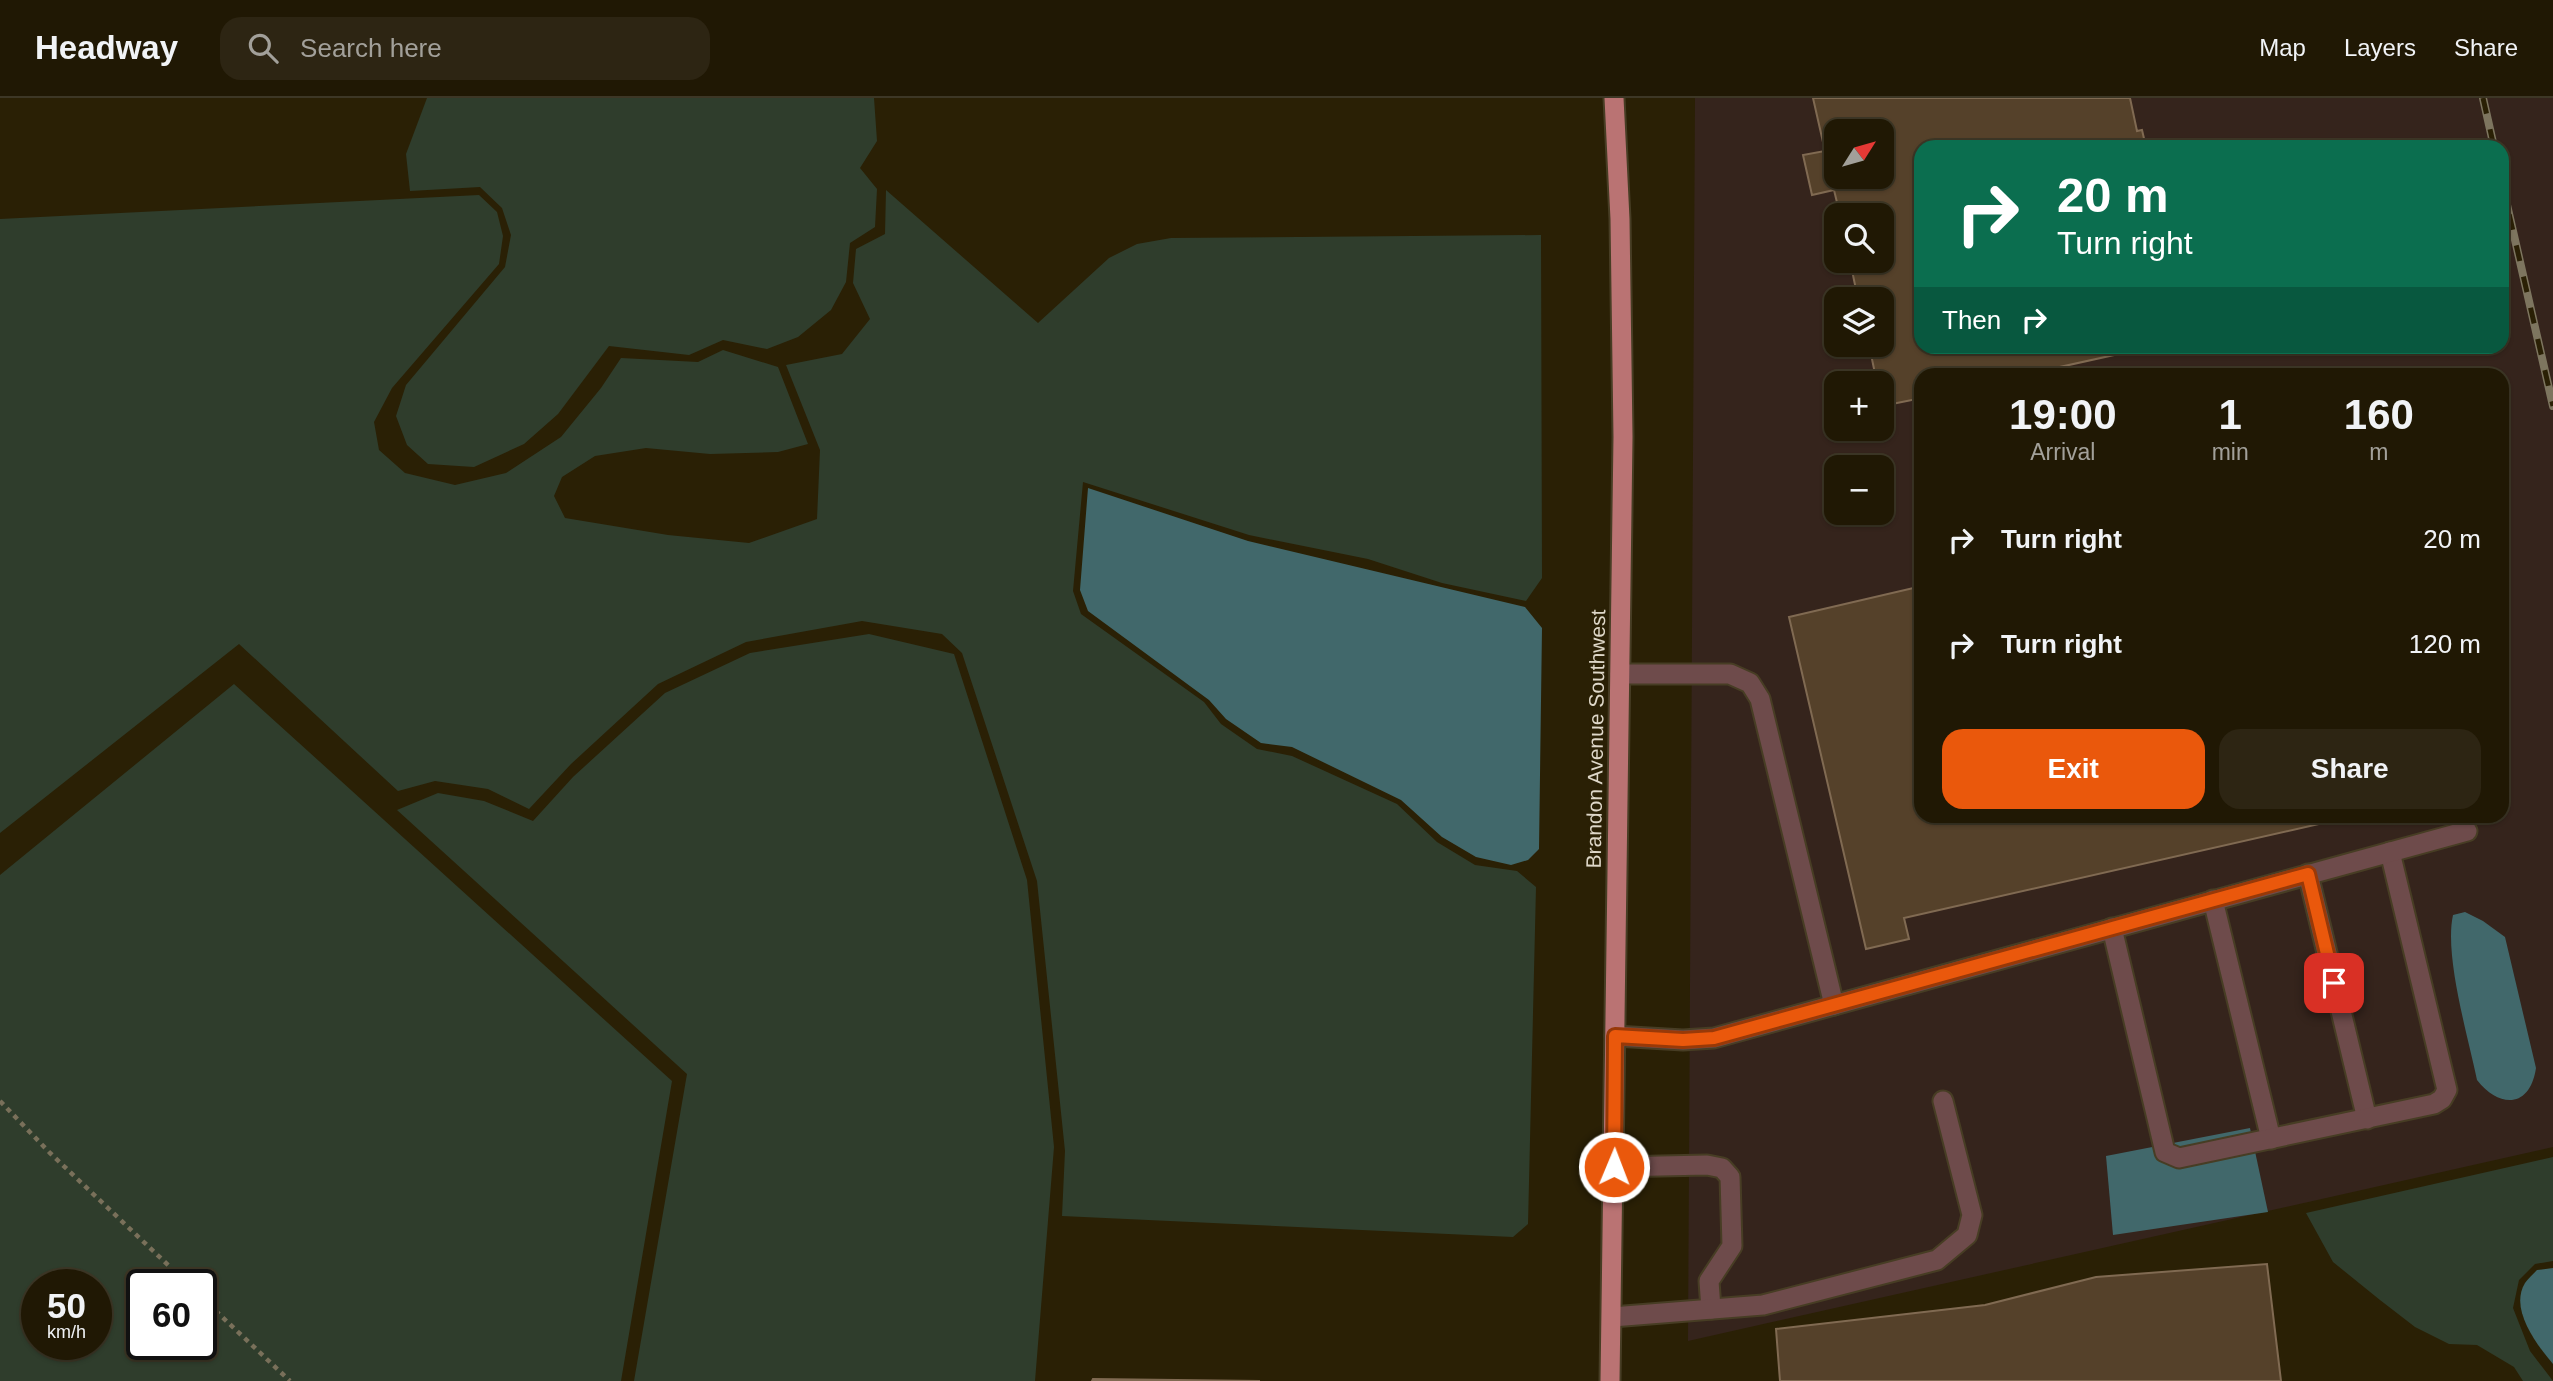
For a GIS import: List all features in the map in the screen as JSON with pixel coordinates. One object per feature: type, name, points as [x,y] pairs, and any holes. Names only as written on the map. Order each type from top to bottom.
[{"type":"main road","name":"Brandon Avenue Southwest","points":[[1610,1381],[1623,437],[1620,219],[1614,98]]},
{"type":"lane","points":[[1620,674],[1730,674],[1750,683],[1760,699],[1834,1005]]},
{"type":"lane","points":[[1615,1036],[1683,1040],[1714,1038],[2467,831]]},
{"type":"lane","points":[[2112,928],[2165,1152],[2179,1158],[2434,1104],[2447,1090],[2390,852]]},
{"type":"lane","points":[[2308,874],[2367,1119]]},
{"type":"lane","points":[[2213,900],[2271,1139]]},
{"type":"lane","points":[[1612,1317],[1763,1305],[1937,1259],[1967,1234],[1972,1215],[1943,1101]]},
{"type":"lane","points":[[1614,1167],[1707,1165],[1722,1168],[1730,1177],[1732,1246],[1709,1281],[1711,1309]]},
{"type":"path","points":[[0,1101],[50,1153],[172,1269]]},
{"type":"path","points":[[217,1312],[290,1381]]},
{"type":"shaded area","points":[[1695,98],[2553,98],[2553,1147],[1688,1341]]},
{"type":"green space","points":[[427,98],[874,98],[877,141],[860,168],[877,189],[875,227],[850,243],[846,282],[831,310],[798,337],[767,349],[723,340],[689,355],[609,346],[558,414],[524,444],[474,467],[428,464],[407,445],[396,416],[406,385],[505,267],[511,235],[502,208],[480,187],[410,191],[406,154]]},
{"type":"green space","points":[[886,190],[1038,323],[1109,258],[1137,244],[1171,238],[1541,235],[1542,578],[1526,601],[1442,583],[1368,559],[1249,535],[1083,482],[1073,591],[1081,614],[1204,702],[1221,724],[1257,749],[1292,756],[1397,804],[1437,842],[1475,865],[1517,871],[1536,887],[1528,1224],[1513,1237],[1062,1216],[1065,1151],[1037,881],[962,653],[942,634],[862,621],[746,642],[658,684],[571,764],[529,809],[488,789],[435,781],[398,791],[239,644],[0,833],[0,219],[479,195],[497,212],[503,236],[499,264],[392,388],[374,422],[379,450],[405,473],[455,485],[506,473],[561,437],[601,388],[621,358],[698,362],[723,350],[778,367],[808,444],[778,452],[710,454],[646,448],[595,456],[562,477],[554,496],[565,518],[668,535],[749,543],[817,519],[820,450],[786,365],[842,354],[870,319],[853,283],[856,249],[885,234]]},
{"type":"green space","points":[[869,634],[954,654],[1027,880],[1054,1147],[1035,1381],[634,1381],[687,1074],[397,810],[438,793],[484,801],[533,821],[573,777],[665,693],[750,653]]},
{"type":"green space","points":[[234,684],[672,1081],[621,1381],[0,1381],[0,875]]},
{"type":"green space","points":[[2553,1157],[2553,1261],[2535,1264],[2519,1280],[2513,1308],[2530,1351],[2553,1381],[2523,1381],[2514,1367],[2477,1345],[2449,1344],[2415,1327],[2333,1262],[2306,1213]]},
{"type":"water","points":[[1088,488],[1248,541],[1525,607],[1542,628],[1539,849],[1528,860],[1511,865],[1476,857],[1442,837],[1401,800],[1292,747],[1261,743],[1226,719],[1209,700],[1088,611],[1080,590]]},
{"type":"water","points":[[2465,912],[2505,937],[2536,1068],[2527,1091],[2513,1100],[2495,1096],[2477,1080],[2458,996],[2452,952],[2453,915]]},
{"type":"water","points":[[2250,1128],[2268,1212],[2113,1235],[2106,1156]]},
{"type":"water","points":[[2553,1268],[2553,1364],[2533,1337],[2520,1304],[2521,1293],[2529,1278],[2537,1270]]},
{"type":"building","points":[[1813,98],[2130,98],[2137,131],[2142,130],[2144,140],[1914,140],[1914,354],[2119,354],[2055,368],[1914,368],[1914,400],[1894,404],[1894,371],[1874,371],[1872,357],[1894,357],[1894,287],[1855,287],[1853,273],[1894,273],[1894,203],[1837,203],[1834,190],[1812,195],[1803,155],[1824,151],[1824,189],[1894,189],[1894,119],[1824,119],[1824,147]]},
{"type":"building","points":[[1914,588],[1914,823],[2323,823],[1904,918],[1909,939],[1866,949],[1789,617]]},
{"type":"building","points":[[2267,1264],[2281,1381],[1780,1381],[1776,1329],[1985,1305],[2096,1277]]},
{"type":"building","points":[[1093,1379],[1260,1381],[1092,1381]]},
{"type":"railway","points":[[2483,98],[2492,140]]},
{"type":"railway","points":[[2509,214],[2553,406]]},
{"type":"route","points":[[1614,1167],[1615,1036],[1683,1040],[1714,1038],[2308,874],[2334,983]]}]
